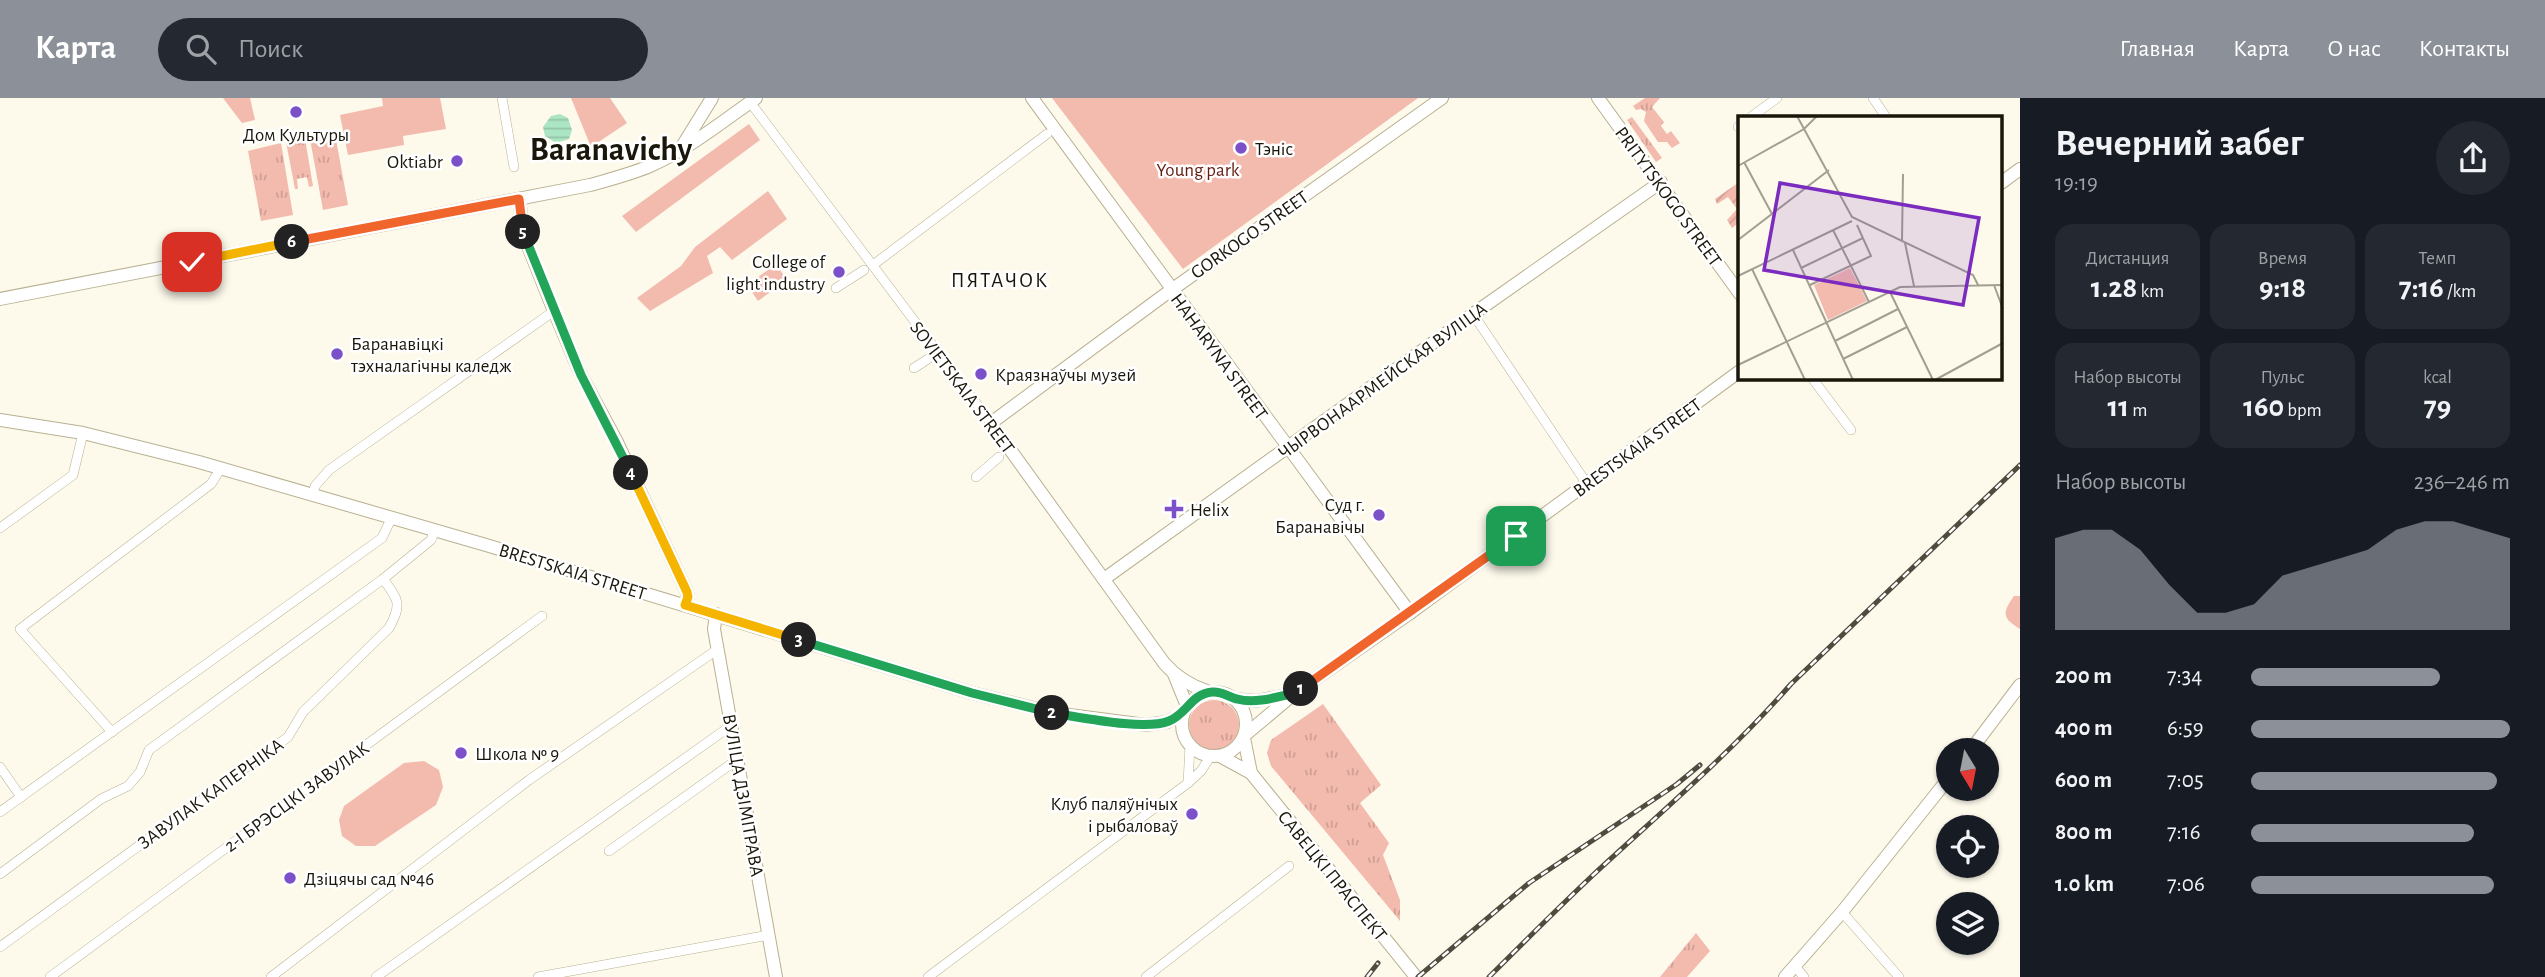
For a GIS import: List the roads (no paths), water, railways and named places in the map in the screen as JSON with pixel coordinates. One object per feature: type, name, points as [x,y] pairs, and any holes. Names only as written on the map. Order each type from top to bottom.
[{"type":"main road","points":[[677,152],[712,98]]},
{"type":"main road","name":"HAHARYNA STREET","points":[[1032,98],[1410,613]]},
{"type":"main road","name":"GORKOGO STREET","points":[[991,423],[1172,289],[1442,98]]},
{"type":"main road","name":"PRITYTSKOGO STREET","points":[[1598,98],[1738,291]]},
{"type":"main road","points":[[0,299],[519,199],[614,178],[677,152],[707,134],[751,99]]},
{"type":"main road","points":[[2002,182],[2020,169]]},
{"type":"main road","name":"ЧЫРВОНААРМЕЙСКАЯ ВУЛІЦА","points":[[1104,579],[1661,182]]},
{"type":"main road","points":[[519,199],[524,236],[554,311],[581,375],[616,440],[687,592],[685,605]]},
{"type":"main road","name":"BRESTSKAIA STREET","points":[[1245,737],[1295,693],[1410,613],[1738,372]]},
{"type":"main road","name":"BRESTSKAIA STREET","points":[[0,420],[83,433],[392,516],[972,693],[1054,713],[1146,724],[1167,722],[1185,710]]},
{"type":"main road","name":"SOVIETSKAIA STREET","points":[[991,423],[1174,674],[1185,710]]},
{"type":"main road","name":"ВУЛІЦА ДЗІМІТРАВА","points":[[716,614],[713,629],[776,977]]},
{"type":"main road","name":"SOVIETSKAIA STREET","points":[[1174,674],[1196,688],[1209,692]]},
{"type":"main road","points":[[1980,738],[2020,685]]},
{"type":"main road","points":[[1209,692],[1218,692],[1235,699],[1246,716],[1245,737],[1234,750],[1215,757],[1199,753],[1187,742],[1182,730],[1185,710],[1196,697],[1209,692]]},
{"type":"main road","name":"BRESTSKAIA STREET","points":[[1235,699],[1256,701],[1295,693]]},
{"type":"main road","name":"BRESTSKAIA STREET","points":[[1146,724],[1187,742]]},
{"type":"main road","name":"САВЕЦКІ ПРАСПЕКТ","points":[[1245,737],[1251,773]]},
{"type":"main road","name":"САВЕЦКІ ПРАСПЕКТ","points":[[1215,757],[1251,773],[1416,977]]},
{"type":"main road","points":[[1785,977],[1842,912],[1936,794]]},
{"type":"street","points":[[502,98],[514,167]]},
{"type":"street","points":[[1752,116],[1777,98]]},
{"type":"street","points":[[1872,98],[1885,116]]},
{"type":"street","name":"SOVIETSKAIA STREET","points":[[751,99],[991,423]]},
{"type":"street","points":[[877,261],[1047,134]]},
{"type":"street","points":[[836,288],[864,270]]},
{"type":"street","points":[[313,494],[315,486],[329,470],[554,311]]},
{"type":"street","points":[[1474,314],[1587,484]]},
{"type":"street","points":[[914,368],[928,359]]},
{"type":"street","points":[[1814,380],[1851,430]]},
{"type":"street","points":[[0,528],[73,475],[83,433]]},
{"type":"street","points":[[976,477],[999,457]]},
{"type":"street","points":[[112,732],[20,629],[211,484],[221,468]]},
{"type":"street","points":[[0,812],[382,538],[392,516]]},
{"type":"street","points":[[0,874],[101,799],[128,786],[140,772],[149,750],[383,579],[431,540],[435,530]]},
{"type":"street","name":"ЗАВУЛАК КАПЕРНІКА","points":[[0,947],[288,737],[303,712],[389,628],[398,612],[397,598],[383,579]]},
{"type":"street","name":"2-І БРЭСЦКІ ЗАВУЛАК","points":[[50,977],[542,616]]},
{"type":"street","points":[[271,977],[530,780],[718,649]]},
{"type":"street","points":[[376,977],[732,725]]},
{"type":"street","points":[[1187,742],[1188,783]]},
{"type":"street","points":[[929,977],[1188,783],[1215,757]]},
{"type":"street","points":[[609,851],[738,759]]},
{"type":"street","points":[[0,767],[21,797]]},
{"type":"street","points":[[1146,977],[1289,866]]},
{"type":"street","points":[[1842,912],[1899,977]]},
{"type":"street","points":[[538,977],[769,935]]},
{"type":"street","points":[[1795,966],[1804,977]]},
{"type":"railway","points":[[1489,977],[1592,876],[1719,759],[1791,684],[2020,465]]},
{"type":"railway","points":[[1418,977],[1529,883],[1677,784],[1700,765]]},
{"type":"railway","points":[[1367,977],[1378,963]]},
{"type":"place","name":"Дом Культуры","points":[[296,112]]},
{"type":"place","name":"Тэніс","points":[[1241,148]]},
{"type":"place","name":"Oktiabr","points":[[457,161]]},
{"type":"place","name":"College of light industry","points":[[839,272]]},
{"type":"place","name":"Баранавіцкі тэхналагічны каледж","points":[[337,354]]},
{"type":"place","name":"Краязнаўчы музей","points":[[981,374]]},
{"type":"place","name":"Helix","points":[[1174,509]]},
{"type":"place","name":"Суд г. Баранавічы","points":[[1379,515]]},
{"type":"place","name":"Школа № 9","points":[[461,753]]},
{"type":"place","name":"Клуб паляўнічых і рыбаловаў","points":[[1192,814]]},
{"type":"place","name":"Дзіцячы сад №46","points":[[290,878]]},
{"type":"district","name":"Baranavichy","points":[[611,148]]},
{"type":"district","name":"ПЯТАЧОК","points":[[1000,280]]},
{"type":"park label","name":"Young park","points":[[1198,169]]}]
